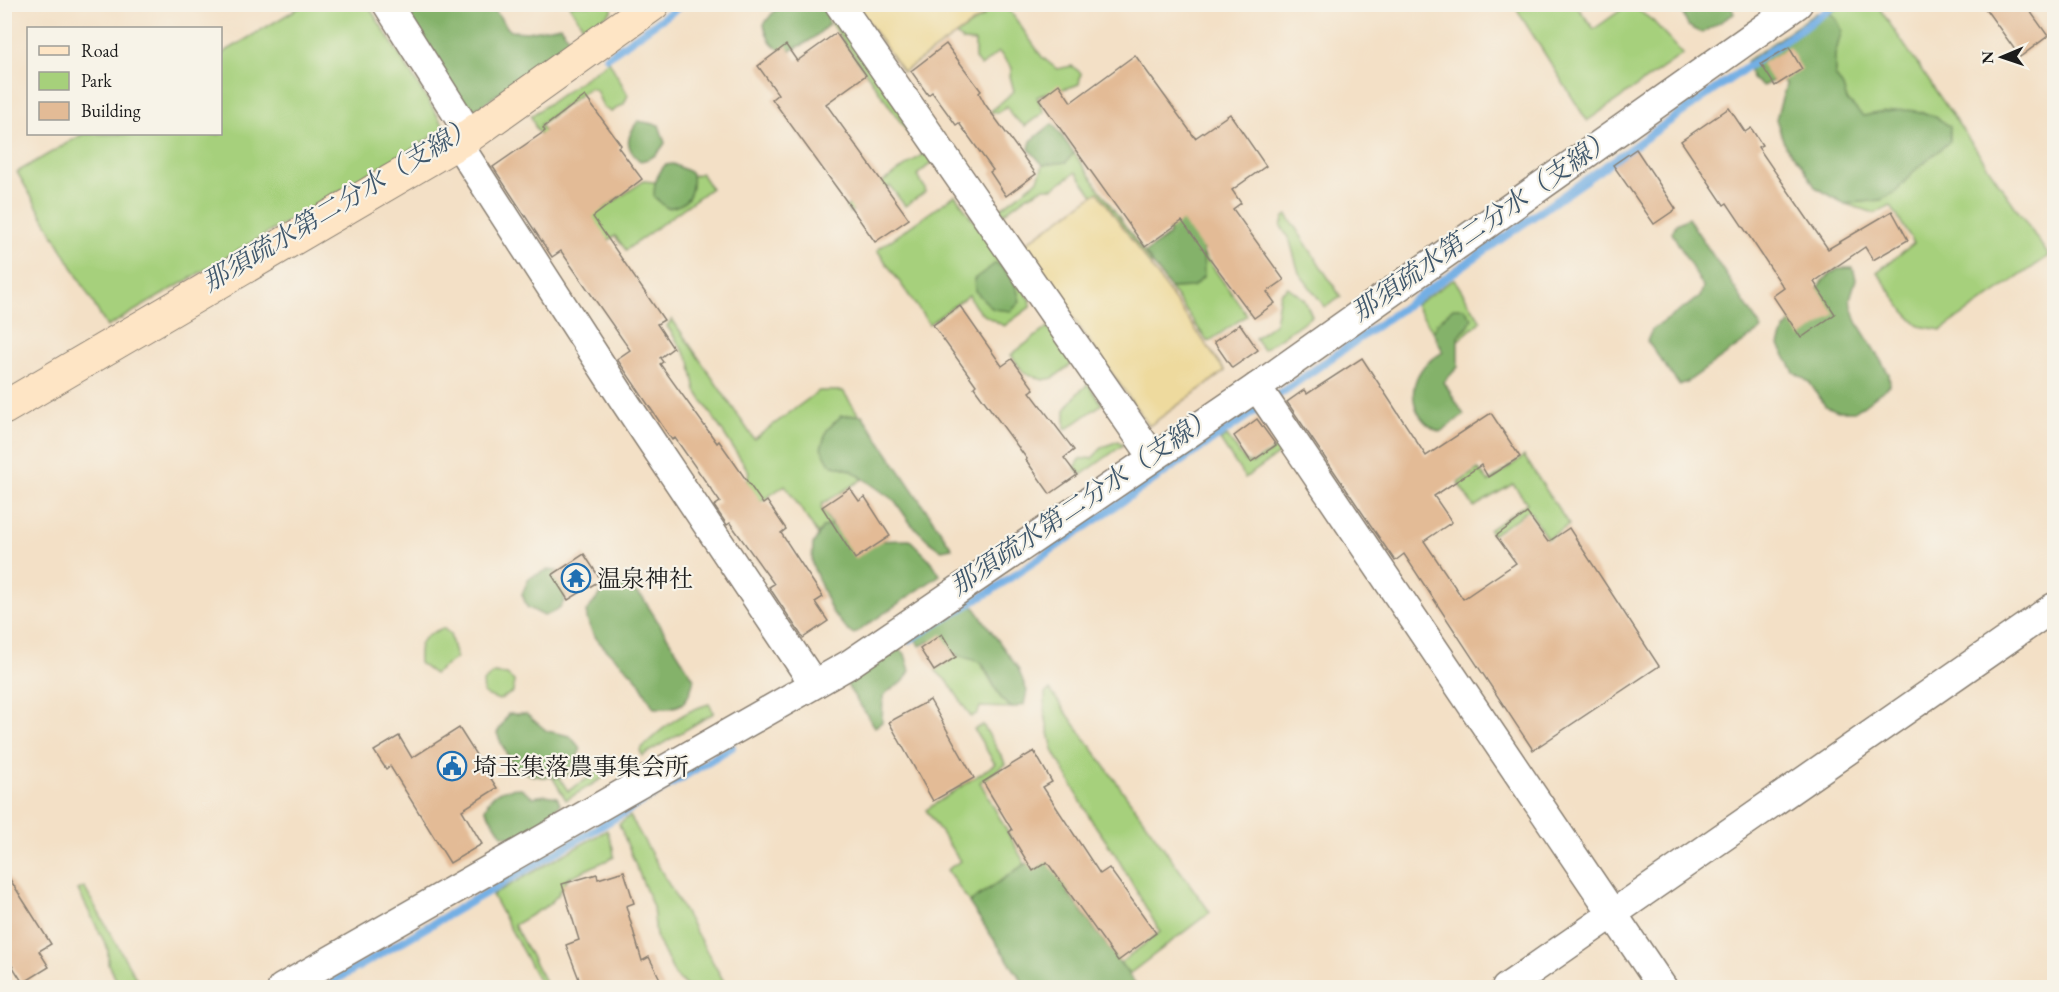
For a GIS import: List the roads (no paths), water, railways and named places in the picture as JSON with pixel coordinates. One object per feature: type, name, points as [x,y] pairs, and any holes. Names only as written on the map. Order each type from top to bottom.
[{"type":"street","points":[[387,4],[463,138],[625,402],[814,684]]},
{"type":"street","points":[[4,408],[463,138],[653,4]]},
{"type":"street","points":[[839,4],[1153,457]]},
{"type":"street","points":[[282,987],[848,665],[1257,387],[1798,4]]},
{"type":"street","points":[[1257,387],[1664,987]]},
{"type":"street","points":[[1506,987],[2055,607]]},
{"type":"waterway","name":"那須疏水第二分水（支線）","points":[[607,57],[683,4]]},
{"type":"waterway","name":"那須疏水第二分水（支線）","points":[[909,640],[991,591],[1287,389],[1837,4]]},
{"type":"waterway","name":"那須疏水第二分水（支線）","points":[[322,988],[627,811],[732,747]]},
{"type":"place","name":"温泉神社","points":[[576,578]]},
{"type":"place","name":"埼玉集落農事集会所","points":[[452,766]]}]
